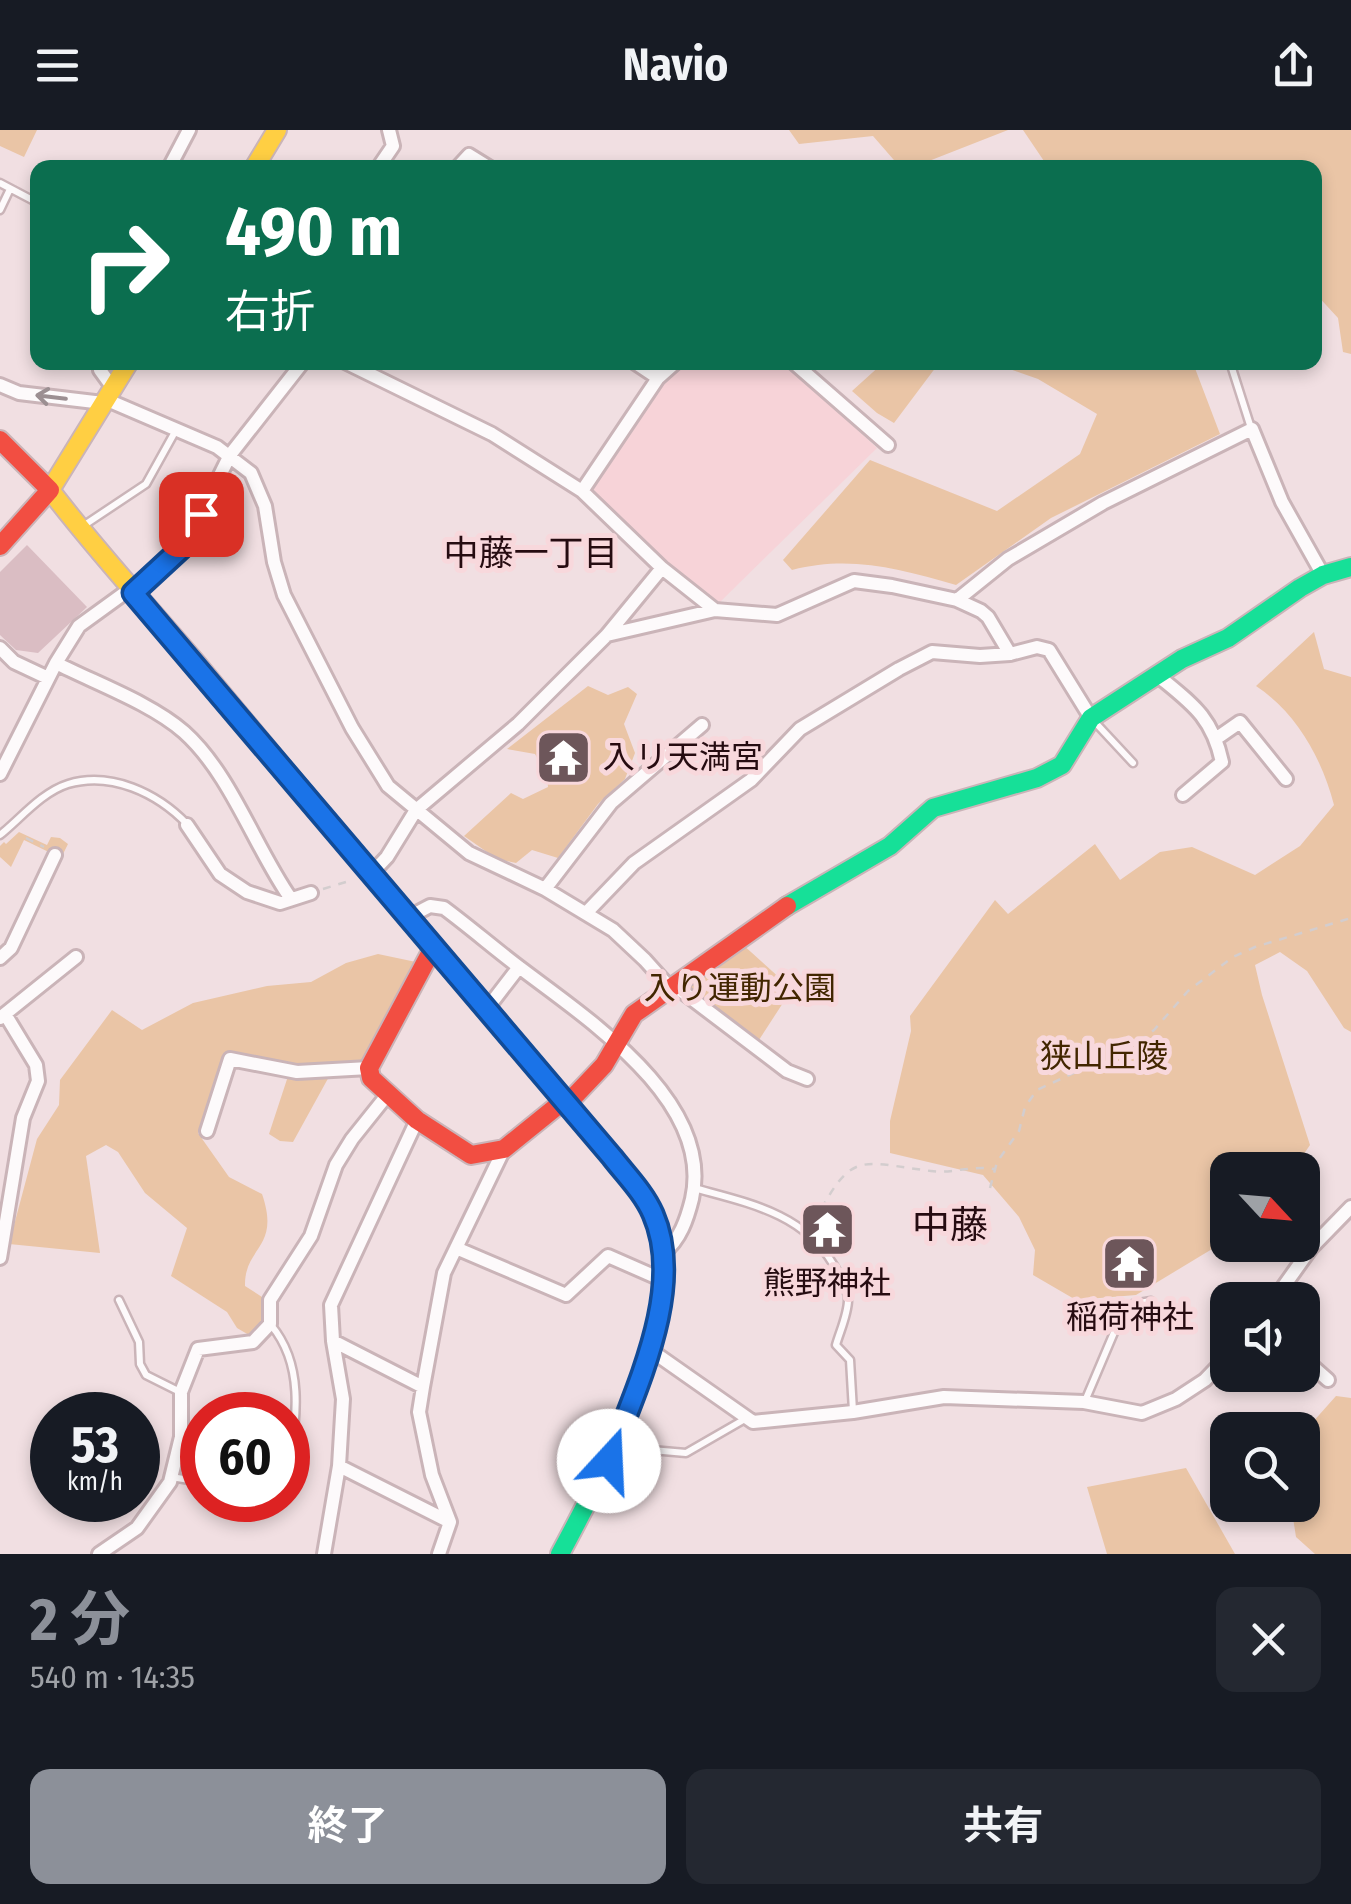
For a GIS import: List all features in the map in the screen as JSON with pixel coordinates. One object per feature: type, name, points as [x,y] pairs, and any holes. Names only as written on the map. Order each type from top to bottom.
[{"type":"street","points":[[173,160],[189,130]]},
{"type":"street","points":[[259,160],[277,130]]},
{"type":"street","points":[[383,160],[393,146],[389,130]]},
{"type":"street","points":[[100,370],[107,397]]},
{"type":"street","points":[[0,546],[50,490],[124,370]]},
{"type":"street","points":[[0,774],[79,626],[132,591],[186,544],[230,455],[297,370]]},
{"type":"street","points":[[360,370],[492,434],[582,492],[662,568],[715,610]]},
{"type":"street","points":[[646,370],[658,378]]},
{"type":"street","points":[[582,492],[667,370]]},
{"type":"street","points":[[802,370],[888,446]]},
{"type":"street","points":[[0,386],[19,392],[107,397],[230,455],[251,474],[265,506],[284,595],[330,686],[388,786],[469,853],[587,912],[646,960],[673,988],[789,1076],[807,1078]]},
{"type":"street","points":[[958,600],[1008,559],[1103,503],[1252,429],[1282,502],[1324,576]]},
{"type":"street","points":[[0,440],[50,490],[648,1204],[664,1252],[665,1281],[648,1349],[598,1487],[560,1554]]},
{"type":"street","points":[[439,1554],[450,1522],[432,1475],[419,1412],[423,1387],[444,1273],[504,1149],[556,1106],[567,1104],[604,1065],[634,1014],[782,910],[890,846],[933,808],[1037,778],[1062,765],[1091,718],[1182,659],[1228,638],[1324,576],[1351,567]]},
{"type":"street","points":[[370,875],[387,857],[416,810],[518,724],[607,636],[662,568]]},
{"type":"street","points":[[607,636],[715,610],[777,615],[854,581],[958,600],[988,617],[1010,654]]},
{"type":"street","points":[[587,912],[634,864],[751,780],[800,730],[932,652],[1010,654],[1037,647],[1049,650],[1091,718]]},
{"type":"street","points":[[0,648],[14,662],[48,678]]},
{"type":"street","points":[[56,663],[165,718],[194,742],[211,763],[291,899]]},
{"type":"street","points":[[1157,675],[1203,713],[1217,738],[1222,762],[1184,795]]},
{"type":"street","points":[[1217,738],[1240,722],[1286,779]]},
{"type":"street","points":[[545,888],[611,803],[702,725]]},
{"type":"street","points":[[188,825],[220,874],[247,892],[280,903],[311,893]]},
{"type":"street","points":[[0,958],[11,948],[50,851]]},
{"type":"street","points":[[407,918],[430,906],[444,908],[620,1042],[670,1107],[690,1142],[695,1163],[694,1188],[680,1234],[664,1252]]},
{"type":"street","points":[[433,948],[370,1068],[372,1078],[418,1120],[471,1156],[504,1149]]},
{"type":"street","points":[[0,1258],[6,1182],[22,1118],[38,1081],[36,1065],[3,1016],[76,957]]},
{"type":"street","points":[[486,1010],[520,967]]},
{"type":"street","points":[[208,1131],[230,1059],[297,1072],[370,1068]]},
{"type":"street","points":[[182,1392],[198,1349],[252,1342],[270,1324],[270,1300],[311,1236],[336,1165],[352,1138],[388,1094]]},
{"type":"street","points":[[324,1554],[338,1466],[343,1399],[330,1306],[418,1120]]},
{"type":"street","points":[[1287,1282],[1311,1248],[1351,1206]]},
{"type":"street","points":[[456,1248],[566,1295],[608,1256],[665,1281]]},
{"type":"street","points":[[332,1340],[423,1387]]},
{"type":"street","points":[[648,1349],[753,1422],[853,1412],[944,1397],[1084,1402],[1142,1414],[1176,1399],[1210,1374]]},
{"type":"street","points":[[1320,1373],[1328,1380]]},
{"type":"street","points":[[100,1554],[137,1528],[172,1476],[180,1445]]},
{"type":"street","points":[[338,1466],[450,1522]]},
{"type":"street","points":[[128,1554],[130,1533]]},
{"type":"lane","points":[[0,183],[30,199]]},
{"type":"lane","points":[[0,210],[10,188]]},
{"type":"lane","points":[[1233,370],[1252,429]]},
{"type":"lane","points":[[80,528],[146,484],[177,429]]},
{"type":"lane","points":[[1091,718],[1133,763]]},
{"type":"lane","points":[[0,836],[45,796],[67,784],[98,780],[133,787],[160,801],[188,825]]},
{"type":"lane","points":[[694,1188],[780,1214],[809,1232],[829,1258],[848,1299],[836,1345],[850,1360],[853,1412]]},
{"type":"lane","points":[[118,1300],[139,1342],[140,1364],[146,1374],[182,1392]]},
{"type":"lane","points":[[1084,1402],[1121,1316],[1133,1304],[1150,1301]]},
{"type":"lane","points":[[270,1324],[278,1334],[296,1392]]},
{"type":"lane","points":[[614,1447],[686,1453],[746,1418]]},
{"type":"lane","points":[[172,1476],[180,1478]]},
{"type":"path","points":[[26,838],[50,851]]},
{"type":"path","points":[[311,893],[370,875]]},
{"type":"path","points":[[990,1188],[995,1169],[1019,1131],[1025,1107],[1037,1090],[1136,1044],[1188,992],[1233,958],[1255,947],[1351,918]]},
{"type":"path","points":[[809,1232],[829,1196],[854,1166],[872,1161],[934,1172],[981,1166],[995,1169]]},
{"type":"shaded area","points":[[673,370],[793,370],[877,448],[719,603],[669,563],[590,489],[663,379]]},
{"type":"green space","points":[[0,130],[37,130],[24,157],[0,146]]},
{"type":"green space","points":[[789,130],[1008,130],[931,160],[894,160],[873,136],[799,144]]},
{"type":"green space","points":[[1023,130],[1351,130],[1351,354],[1343,352],[1338,318],[1322,301],[1322,160],[1043,160]]},
{"type":"green space","points":[[875,370],[934,370],[894,423],[852,391]]},
{"type":"green space","points":[[1013,370],[1196,370],[1220,434],[1051,518],[956,585],[895,569],[855,564],[792,570],[783,560],[870,460],[997,511],[1080,454],[1097,414],[1038,379]]},
{"type":"green space","name":"狭山丘陵","points":[[1314,632],[1324,669],[1351,677],[1351,1032],[1344,1028],[1307,971],[1280,952],[1255,965],[1310,1145],[1305,1152],[1210,1152],[1210,1250],[1136,1295],[1076,1300],[1033,1275],[1035,1250],[1019,1217],[983,1175],[890,1153],[890,1121],[911,1031],[910,1016],[995,900],[1008,914],[1095,844],[1120,880],[1160,852],[1192,847],[1255,875],[1300,846],[1334,805],[1306,738],[1284,710],[1256,686]]},
{"type":"green space","points":[[588,686],[608,695],[628,687],[637,694],[624,724],[635,753],[625,779],[598,804],[558,858],[532,850],[516,863],[497,859],[464,836],[511,793],[523,799],[548,787],[547,776],[535,754],[507,749]]},
{"type":"green space","points":[[19,832],[47,845],[51,837],[68,844],[61,858],[24,840],[11,867],[0,857],[0,846]]},
{"type":"green space","name":"入り運動公園","points":[[741,943],[792,989],[757,1043],[685,990],[686,983]]},
{"type":"green space","points":[[378,954],[416,962],[362,1062],[336,1064],[293,1142],[280,1141],[269,1134],[292,1064],[226,1055],[198,1133],[229,1177],[262,1194],[267,1212],[265,1237],[246,1273],[245,1286],[262,1297],[261,1322],[249,1335],[237,1328],[227,1312],[171,1276],[187,1228],[145,1193],[118,1152],[106,1145],[86,1156],[100,1253],[9,1244],[37,1139],[59,1105],[60,1080],[112,1010],[142,1030],[193,1003],[267,986],[311,982],[346,963]]},
{"type":"green space","points":[[1336,1396],[1351,1398],[1351,1554],[1315,1554],[1296,1537],[1294,1522],[1320,1522],[1320,1414]]},
{"type":"green space","points":[[1186,1468],[1210,1510],[1210,1522],[1217,1522],[1235,1554],[1107,1554],[1087,1487]]},
{"type":"building","points":[[27,545],[87,607],[38,653],[16,650],[0,635],[0,572]]},
{"type":"traffic: fast","points":[[787,906],[890,846],[933,808],[1037,778],[1062,765],[1091,718],[1182,659],[1228,638],[1300,588],[1323,575],[1351,567]]},
{"type":"traffic: fast","points":[[513,1041],[635,1184],[653,1214],[663,1251],[662,1293],[638,1387],[598,1480],[560,1554]]},
{"type":"traffic: slow","points":[[259,160],[277,130]]},
{"type":"traffic: slow","points":[[124,370],[50,490],[513,1041]]},
{"type":"traffic: jam","points":[[0,440],[50,490],[0,546]]},
{"type":"traffic: jam","points":[[433,948],[369,1068],[371,1078],[417,1120],[471,1155],[504,1149],[556,1107],[567,1104],[604,1065],[634,1014],[787,906]]},
{"type":"place","name":"入リ天満宮","points":[[564,757]]},
{"type":"place","name":"熊野神社","points":[[827,1229]]},
{"type":"place","name":"稲荷神社","points":[[1130,1263]]},
{"type":"district","name":"中藤一丁目","points":[[531,553]]},
{"type":"district","name":"中藤","points":[[950,1225]]},
{"type":"route","points":[[201,514],[175,557],[133,593],[612,1157],[652,1210],[664,1252],[663,1297],[609,1461]]}]
